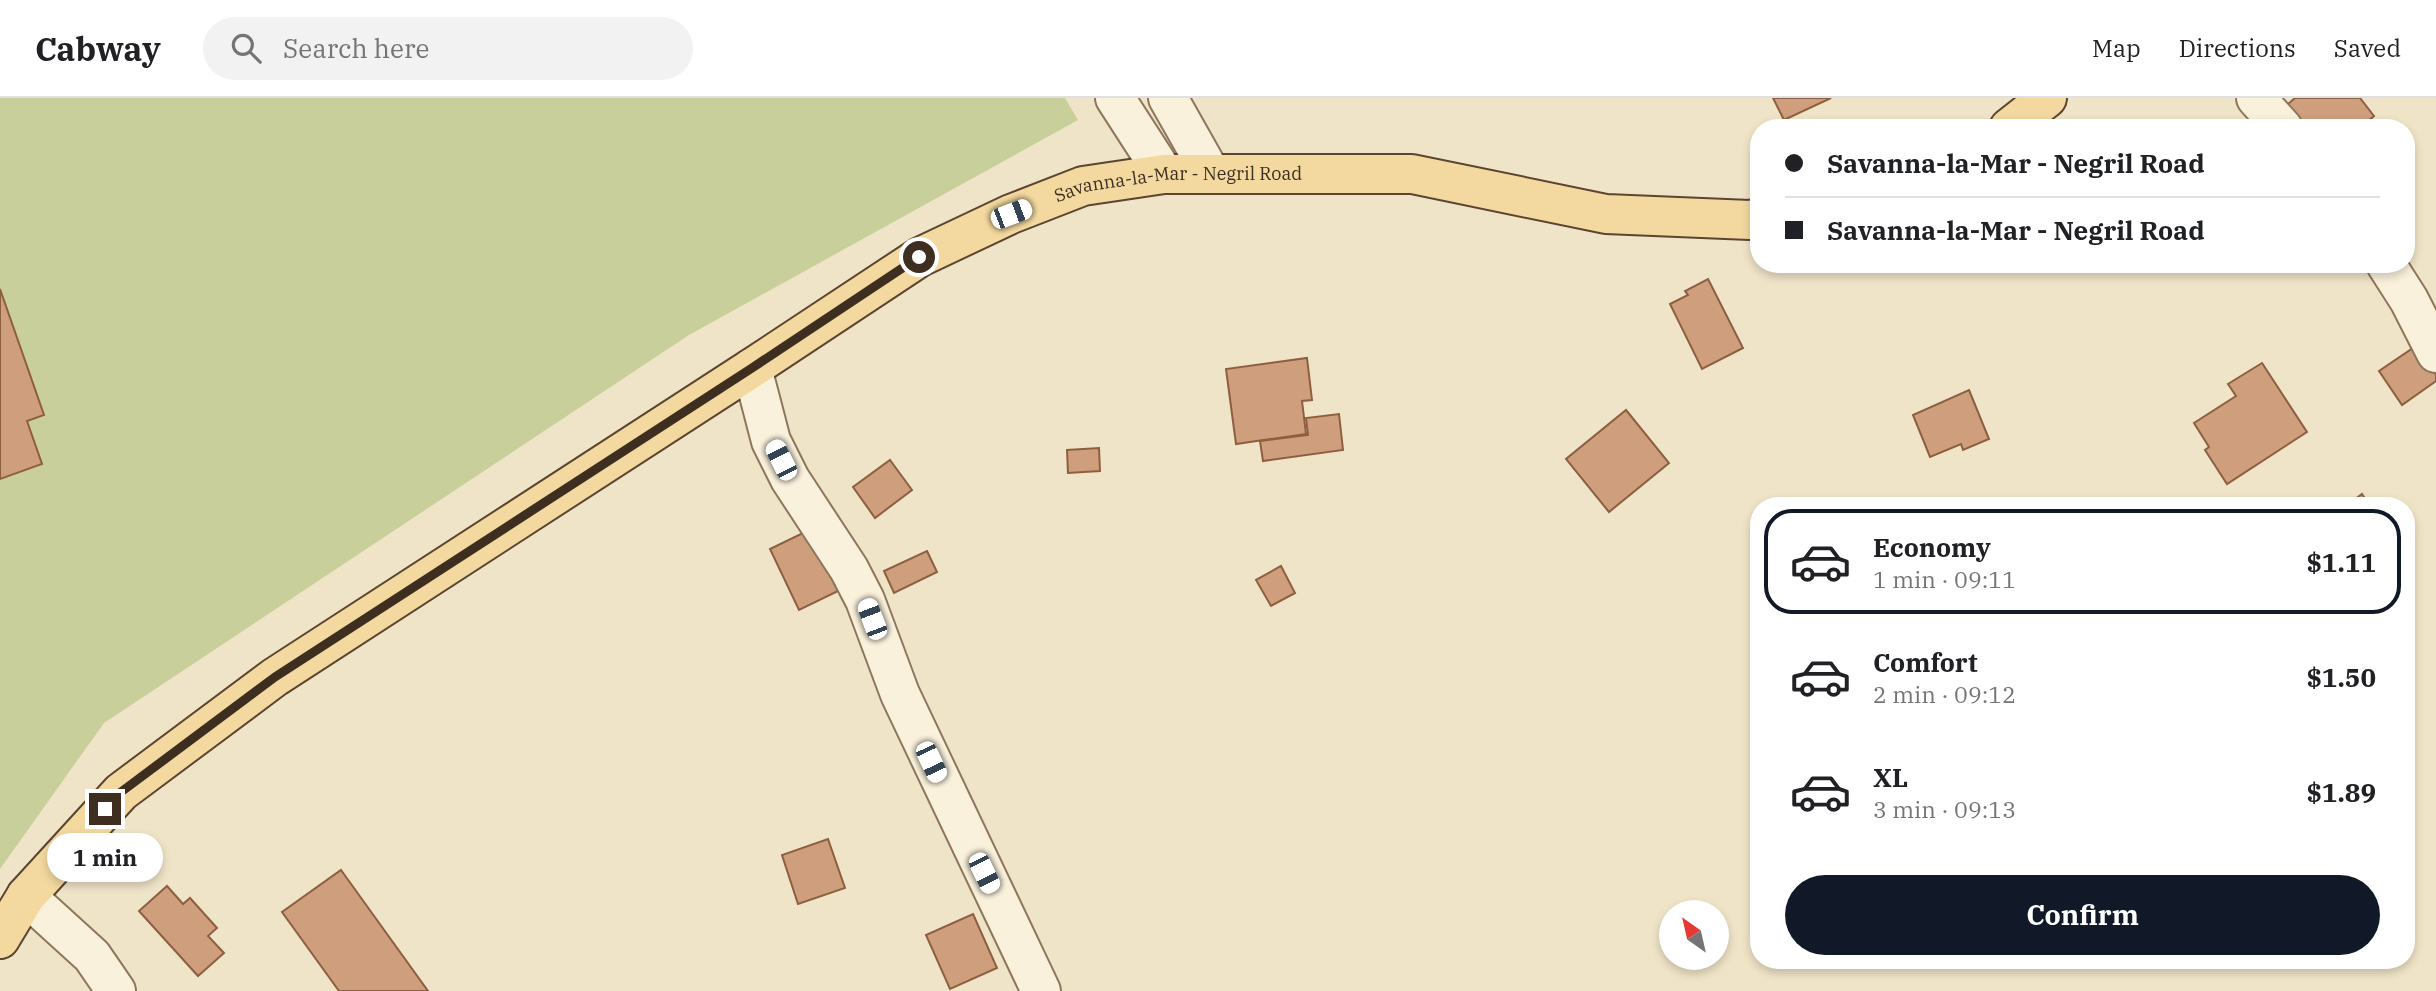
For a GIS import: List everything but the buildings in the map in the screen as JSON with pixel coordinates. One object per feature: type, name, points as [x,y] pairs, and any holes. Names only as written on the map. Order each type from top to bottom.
[{"type":"main road","points":[[2021,119],[2046,98]]},
{"type":"main road","name":"Savanna-la-Mar - Negril Road","points":[[0,939],[26,896],[121,792],[275,677],[919,257],[999,219],[1083,186],[1164,174],[1412,174],[1606,214],[1750,220]]},
{"type":"street","points":[[1115,98],[1164,174]]},
{"type":"street","points":[[1168,98],[1210,174]]},
{"type":"street","points":[[2256,98],[2275,119]]},
{"type":"street","points":[[2392,273],[2436,353]]},
{"type":"street","points":[[752,368],[771,442],[790,479],[849,569],[865,600],[900,694],[1041,991]]},
{"type":"street","points":[[26,896],[92,956],[116,991]]},
{"type":"green space","points":[[0,98],[1065,98],[1078,120],[689,335],[104,723],[0,869]]},
{"type":"route","points":[[105,809],[121,792],[275,677],[919,257]]}]
